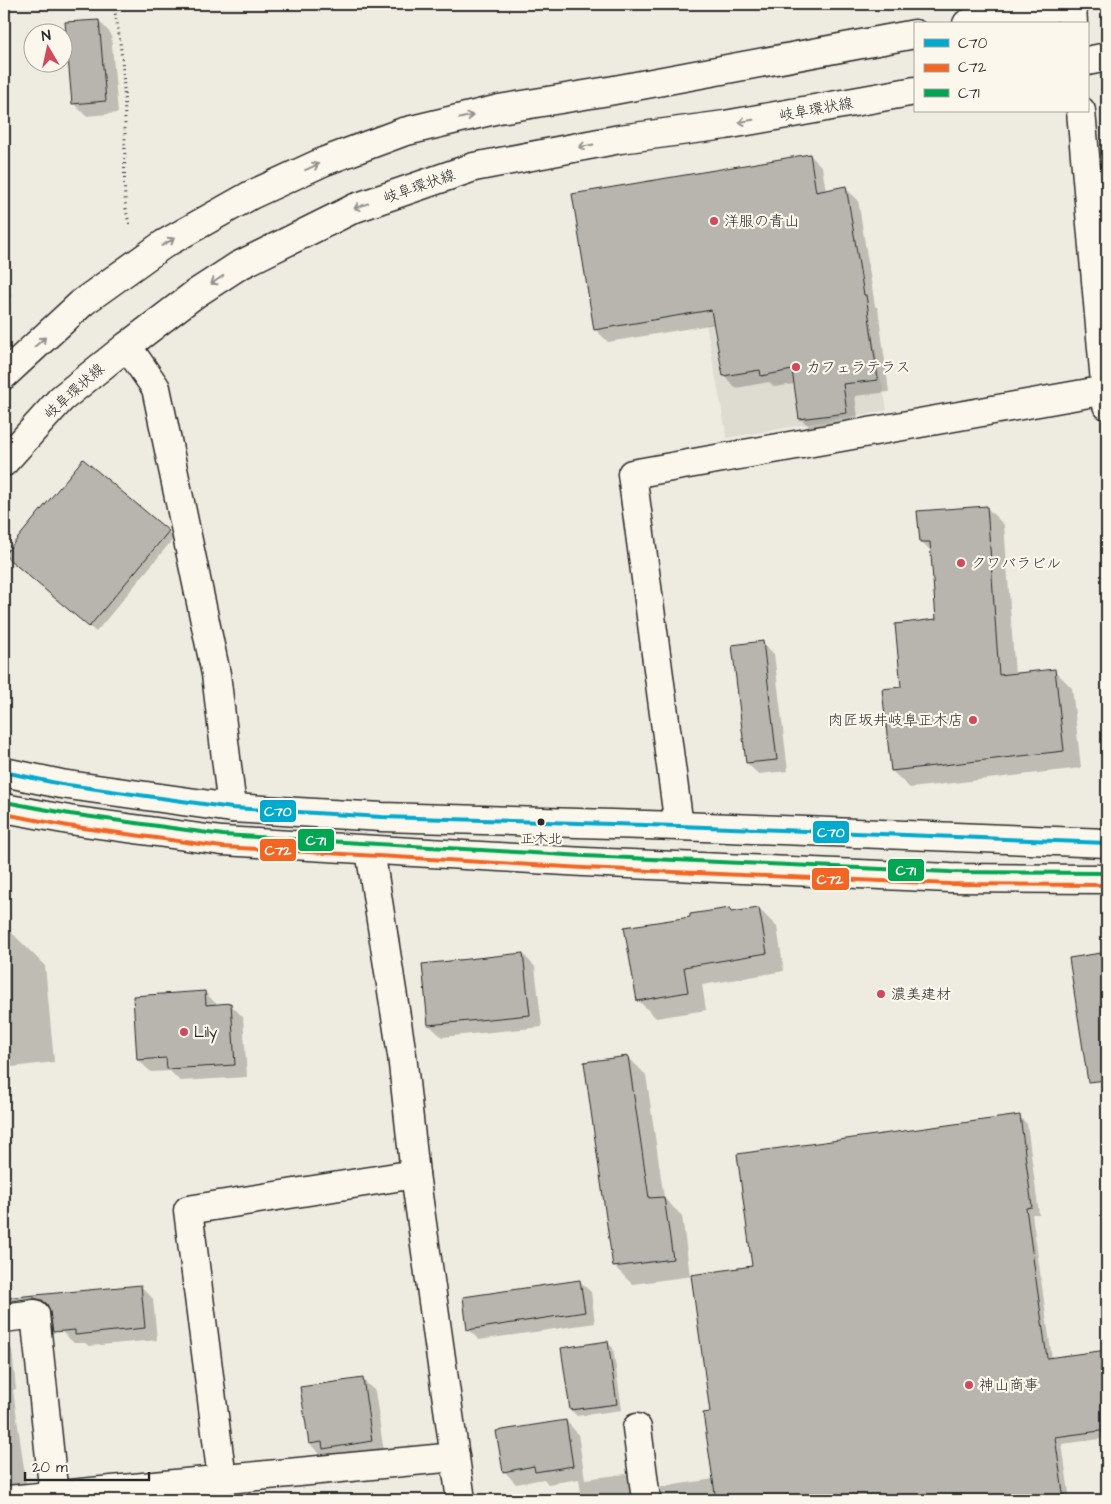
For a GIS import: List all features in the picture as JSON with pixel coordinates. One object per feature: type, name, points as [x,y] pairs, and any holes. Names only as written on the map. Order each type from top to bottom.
[{"type":"main road","points":[[978,22],[1072,4],[1073,22]]},
{"type":"main road","points":[[4,375],[83,302],[164,244],[251,196],[325,161],[403,132],[499,109],[609,91],[914,34]]},
{"type":"main road","points":[[1088,61],[1107,57]]},
{"type":"main road","name":"岐阜環状線","points":[[4,462],[61,399],[195,294],[238,266],[355,208],[474,167],[620,139],[725,125],[914,91]]},
{"type":"main road","points":[[679,826],[632,474],[1107,398],[1081,112]]},
{"type":"main road","points":[[127,346],[156,388],[216,674],[232,808]]},
{"type":"main road","points":[[4,772],[61,784],[232,808],[382,817],[679,826],[1107,843]]},
{"type":"main road","points":[[4,808],[69,820],[222,841],[519,859],[940,877],[1107,879]]},
{"type":"main road","points":[[370,850],[402,1054],[415,1174],[461,1500]]},
{"type":"main road","points":[[222,1480],[188,1210],[415,1174]]},
{"type":"main road","points":[[4,1318],[35,1314],[54,1496]]},
{"type":"main road","points":[[637,1428],[646,1500]]},
{"type":"main road","points":[[8,1500],[455,1456]]},
{"type":"path","points":[[113,4],[118,24],[125,81],[126,205],[128,223],[148,256]]},
{"type":"shaded area","name":"カフェラテラス","points":[[866,299],[887,410],[727,438],[706,324]]},
{"type":"building","points":[[99,20],[106,101],[72,104],[69,72],[72,72],[72,22],[65,22]]},
{"type":"building","name":"洋服の青山","points":[[810,154],[816,192],[846,186],[864,295],[866,295],[878,380],[843,384],[847,413],[799,419],[792,370],[761,376],[760,370],[723,376],[711,310],[594,330],[572,194]]},
{"type":"building","points":[[83,459],[169,531],[89,627],[4,555]]},
{"type":"building","points":[[987,506],[999,675],[1055,669],[1064,751],[891,771],[882,689],[901,687],[895,624],[936,619],[930,542],[920,542],[917,511]]},
{"type":"building","points":[[763,641],[777,760],[746,763],[732,645]]},
{"type":"building","points":[[730,908],[731,912],[759,908],[767,953],[684,967],[688,992],[637,1001],[624,927],[690,917],[690,914]]},
{"type":"building","points":[[523,953],[530,1015],[428,1025],[422,964]]},
{"type":"building","points":[[1101,953],[1107,991],[1107,1080],[1088,1082],[1069,958]]},
{"type":"building","name":"Lily","points":[[205,991],[206,1005],[231,1003],[235,1065],[167,1069],[166,1058],[137,1060],[133,996]]},
{"type":"building","points":[[628,1056],[649,1198],[664,1197],[673,1259],[613,1267],[584,1062]]},
{"type":"building","points":[[1020,1115],[1032,1207],[1026,1208],[1047,1358],[1107,1350],[1107,1430],[1055,1437],[1064,1500],[716,1500],[703,1413],[710,1412],[691,1275],[752,1266],[737,1154]]},
{"type":"building","points":[[580,1280],[585,1312],[467,1330],[463,1297]]},
{"type":"building","points":[[141,1285],[145,1328],[75,1335],[75,1330],[53,1332],[50,1312],[47,1304],[42,1300],[33,1298],[4,1302],[4,1298]]},
{"type":"building","points":[[608,1341],[617,1404],[570,1410],[561,1348]]},
{"type":"building","points":[[363,1378],[372,1441],[323,1449],[322,1442],[309,1444],[300,1387]]},
{"type":"building","points":[[566,1420],[573,1466],[535,1472],[534,1466],[503,1472],[496,1431]]},
{"type":"transit line","name":"C70","points":[[4,772],[61,784],[232,808],[382,817],[679,826],[1107,843]]},
{"type":"transit line","name":"C71","points":[[5,802],[70,814],[223,835],[584,856],[950,872],[1107,873]]},
{"type":"transit line","name":"C72","points":[[4,814],[68,826],[222,847],[584,868],[950,884],[1107,885]]},
{"type":"place","name":"洋服の青山","points":[[714,221]]},
{"type":"place","name":"カフェラテラス","points":[[796,367]]},
{"type":"place","name":"クワバラビル","points":[[961,563]]},
{"type":"place","name":"肉匠坂井岐阜正木店","points":[[973,720]]},
{"type":"place","name":"正木北","points":[[541,822]]},
{"type":"place","name":"濃美建材","points":[[881,994]]},
{"type":"place","name":"Lily","points":[[184,1032]]},
{"type":"place","name":"神山商事","points":[[969,1385]]}]
